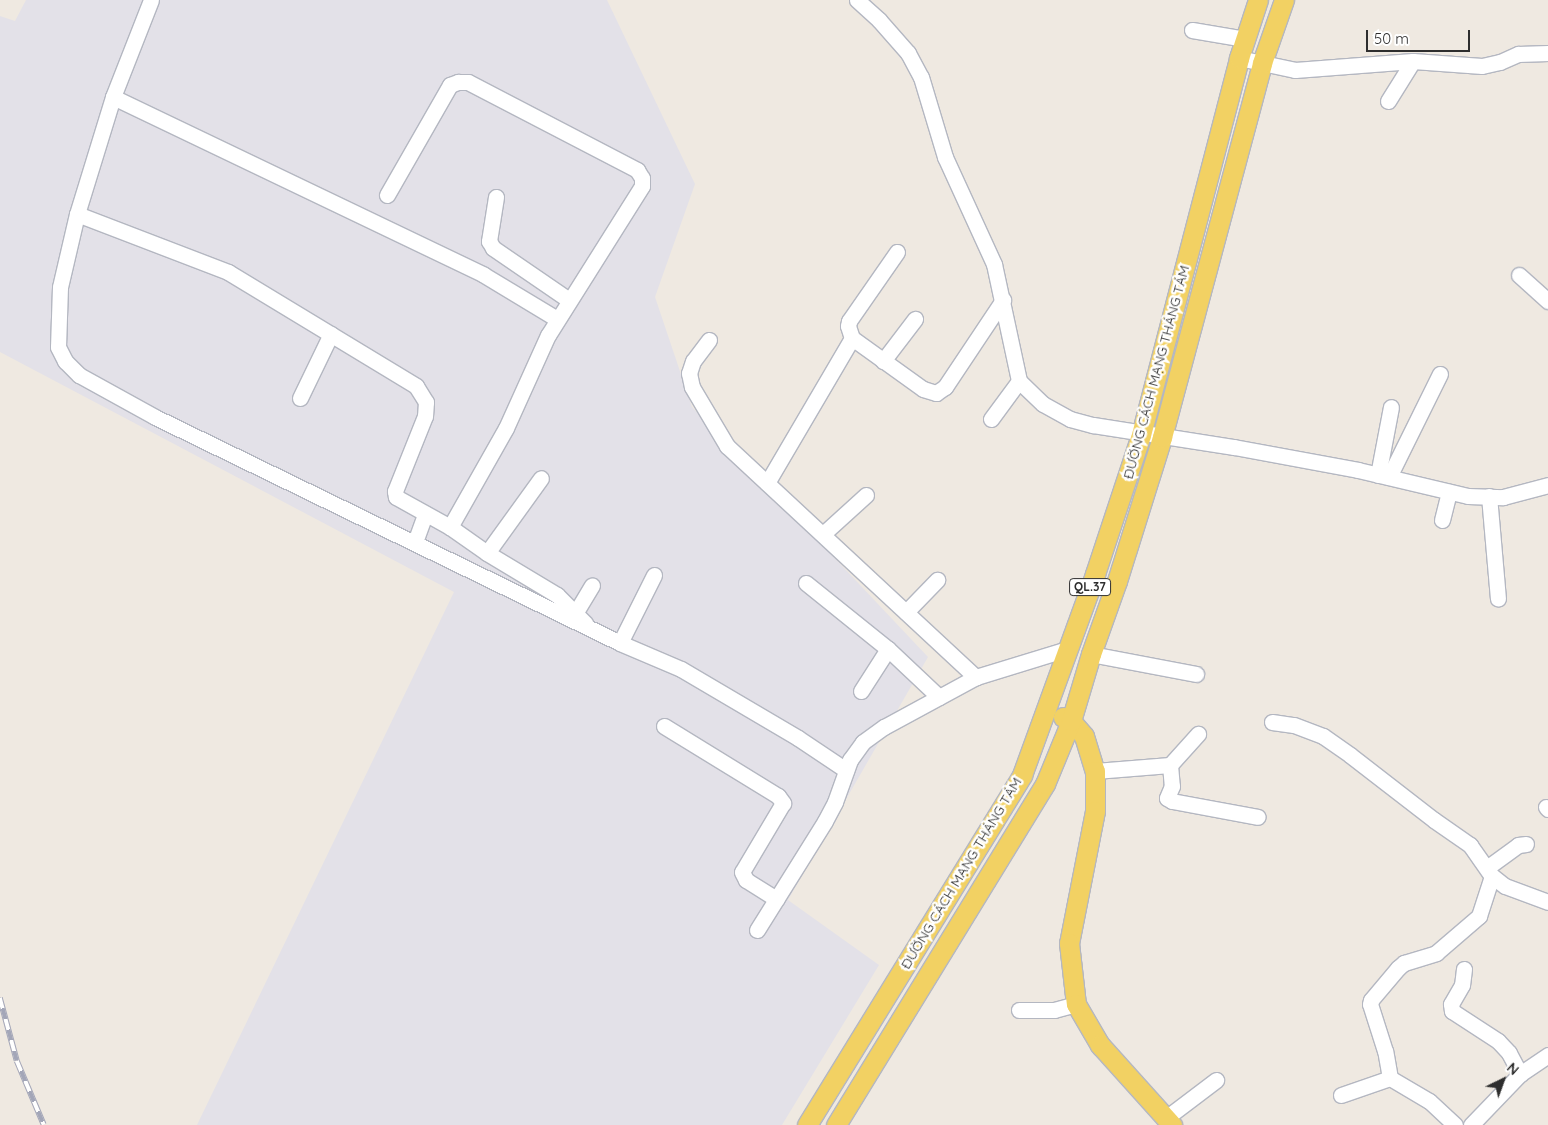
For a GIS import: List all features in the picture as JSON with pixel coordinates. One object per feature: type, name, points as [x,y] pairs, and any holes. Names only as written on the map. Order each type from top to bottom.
[{"type":"main road","name":"ĐƯỜNG CÁCH MẠNG THÁNG TÁM","points":[[807,1125],[1022,775],[1141,434],[1239,58],[1258,0]]},
{"type":"main road","name":"ĐƯỜNG CÁCH MẠNG THÁNG TÁM","points":[[836,1125],[1045,784],[1071,721],[1162,437],[1262,63],[1284,0]]},
{"type":"main road","points":[[1046,708],[1071,721],[1084,736],[1095,771],[1094,811],[1069,943],[1076,1004],[1100,1045],[1170,1123]]},
{"type":"street","points":[[151,0],[113,97],[77,214],[60,287],[58,347],[65,361],[79,376],[154,417],[620,643],[681,669],[798,738],[846,770]]},
{"type":"street","points":[[857,0],[879,20],[908,53],[921,77],[945,157],[994,264],[1019,381],[1043,404],[1070,419],[1141,434],[1234,447],[1383,476],[1468,496],[1503,497],[1548,485]]},
{"type":"street","points":[[1192,30],[1245,39]]},
{"type":"street","points":[[1239,58],[1295,70],[1413,61],[1482,66],[1500,62],[1518,54],[1548,53]]},
{"type":"street","points":[[1388,101],[1413,61]]},
{"type":"street","points":[[388,195],[450,84],[458,82],[468,82],[638,170],[642,178],[642,186],[557,319],[506,428],[450,527]]},
{"type":"street","points":[[113,97],[484,275],[557,319]]},
{"type":"street","points":[[496,197],[489,241],[493,248],[569,300]]},
{"type":"street","points":[[77,214],[228,272],[416,386],[423,394],[426,402],[425,416],[395,491],[396,497],[400,501],[450,527],[487,553],[557,595],[576,612],[589,628]]},
{"type":"street","points":[[897,252],[849,321],[848,326],[852,338],[923,389],[936,393],[945,387],[1003,300]]},
{"type":"street","points":[[1519,275],[1548,301]]},
{"type":"street","points":[[883,361],[915,319]]},
{"type":"street","points":[[300,398],[331,334]]},
{"type":"street","points":[[767,483],[852,338]]},
{"type":"street","points":[[709,340],[693,361],[689,373],[692,387],[726,446],[976,677]]},
{"type":"street","points":[[1383,476],[1440,374]]},
{"type":"street","points":[[992,420],[1019,381]]},
{"type":"street","points":[[1383,476],[1391,407]]},
{"type":"street","points":[[487,553],[541,478]]},
{"type":"street","points":[[1442,520],[1449,492]]},
{"type":"street","points":[[823,534],[866,495]]},
{"type":"street","points":[[1490,496],[1498,599]]},
{"type":"street","points":[[415,542],[424,514]]},
{"type":"street","points":[[620,643],[654,575]]},
{"type":"street","points":[[906,612],[937,580]]},
{"type":"street","points":[[806,583],[888,649],[939,697]]},
{"type":"street","points":[[576,612],[592,585]]},
{"type":"street","points":[[860,691],[888,649]]},
{"type":"street","points":[[757,930],[836,802],[850,760],[863,742],[884,726],[976,677],[1067,649]]},
{"type":"street","points":[[1091,654],[1196,674]]},
{"type":"street","points":[[1272,722],[1294,725],[1323,736],[1470,845],[1490,871],[1511,889],[1548,902]]},
{"type":"street","points":[[664,726],[778,796],[783,803],[782,809],[742,872],[746,880],[776,899]]},
{"type":"street","points":[[1095,771],[1170,765],[1198,734]]},
{"type":"street","points":[[1170,765],[1172,786],[1167,798],[1172,801],[1258,818]]},
{"type":"street","points":[[1455,1125],[1429,1101],[1390,1078],[1383,1045],[1370,1008],[1371,1000],[1398,968],[1444,948],[1479,916],[1490,871],[1518,845],[1526,844]]},
{"type":"street","points":[[1464,969],[1462,985],[1451,1004],[1452,1011],[1498,1041],[1509,1053],[1520,1074]]},
{"type":"street","points":[[1019,1010],[1054,1010],[1076,1004]]},
{"type":"street","points":[[1471,1125],[1520,1074],[1548,1055]]},
{"type":"street","points":[[1341,1095],[1390,1078]]},
{"type":"street","points":[[1170,1123],[1216,1080]]},
{"type":"shaded area","points":[[26,0],[607,0],[695,184],[655,297],[692,407],[928,657],[788,900],[879,965],[782,1125],[197,1125],[454,592],[0,352],[0,16],[15,21]]},
{"type":"railway","points":[[0,998],[17,1061],[44,1125]]}]
